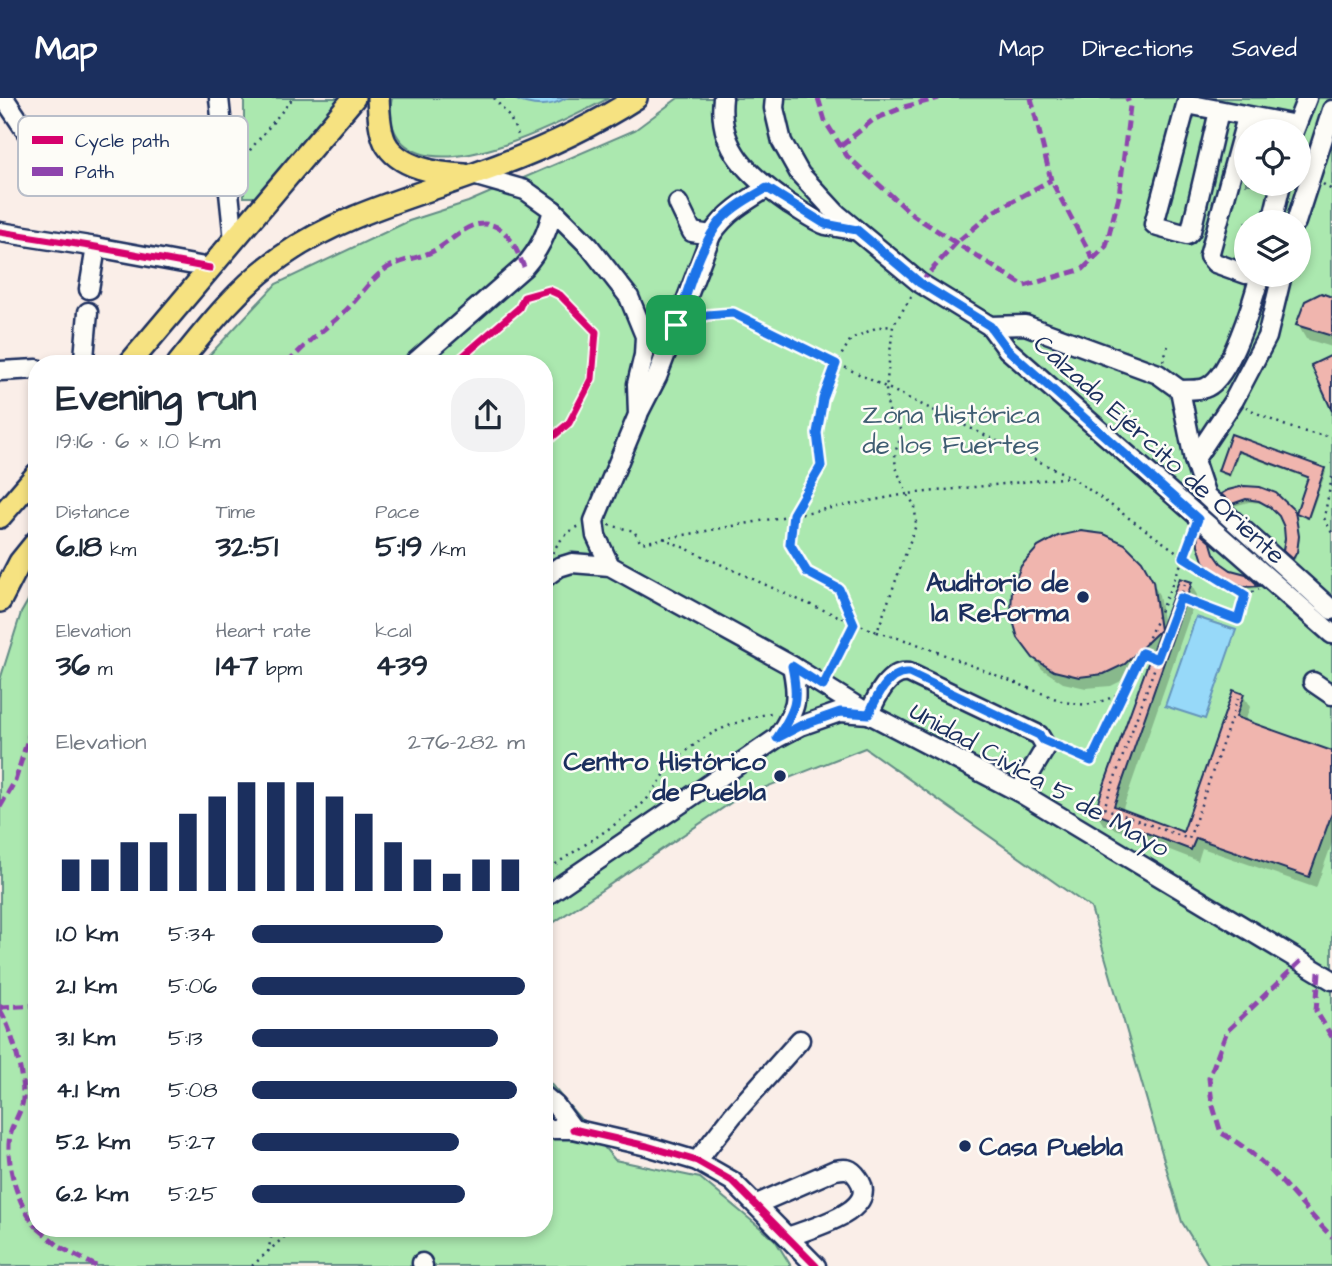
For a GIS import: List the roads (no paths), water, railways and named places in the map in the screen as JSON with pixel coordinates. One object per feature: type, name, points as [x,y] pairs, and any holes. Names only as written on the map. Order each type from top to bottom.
[{"type":"main road","points":[[137,355],[354,98]]},
{"type":"main road","points":[[378,98],[380,125],[386,143],[399,158],[446,174],[473,175]]},
{"type":"main road","points":[[185,355],[221,310],[256,276],[283,255],[371,212],[572,135],[636,98]]},
{"type":"main road","points":[[0,517],[28,484]]},
{"type":"main road","points":[[0,601],[28,552]]},
{"type":"street","points":[[0,112],[4,98]]},
{"type":"street","points":[[4,98],[18,119]]},
{"type":"street","points":[[219,98],[221,116]]},
{"type":"street","points":[[723,98],[722,113],[732,150],[747,172],[767,188],[825,224],[857,230]]},
{"type":"street","points":[[775,98],[778,129],[791,160],[811,187],[920,283],[990,326],[1025,325],[1158,373],[1180,390],[1205,389],[1216,382],[1229,363],[1251,287]]},
{"type":"street","points":[[1299,119],[1307,98]]},
{"type":"street","points":[[1219,111],[1191,231],[1187,234],[1158,228],[1154,224],[1187,104],[1256,119]]},
{"type":"street","points":[[1300,210],[1330,113]]},
{"type":"street","points":[[1234,269],[1215,264],[1209,256],[1247,117]]},
{"type":"street","points":[[473,175],[525,190],[553,209],[589,246],[629,297],[640,320],[646,345],[637,384],[638,415]]},
{"type":"street","points":[[610,566],[596,536],[594,521],[638,415],[657,377],[710,235],[735,207],[767,188]]},
{"type":"street","points":[[229,196],[234,240]]},
{"type":"street","points":[[678,203],[692,232],[710,235]]},
{"type":"street","points":[[423,355],[524,267],[539,250],[553,209]]},
{"type":"street","points":[[0,232],[210,268]]},
{"type":"street","points":[[89,289],[96,247]]},
{"type":"street","points":[[1194,460],[1234,400],[1267,337],[1279,287]]},
{"type":"street","points":[[82,355],[88,312]]},
{"type":"street","name":"Calzada Ejército de Oriente","points":[[990,326],[1007,349],[1272,584],[1331,632]]},
{"type":"street","points":[[0,371],[28,369]]},
{"type":"street","points":[[1180,390],[1194,460],[1206,496],[1332,610]]},
{"type":"street","name":"Unidad Civica 5 de Mayo","points":[[553,571],[572,563],[610,566],[792,666],[869,714],[1019,792],[1332,980]]},
{"type":"street","points":[[777,738],[792,715],[796,703],[797,692],[792,666]]},
{"type":"street","points":[[553,891],[777,738],[800,726],[840,712],[869,714],[878,693],[897,674],[909,673],[1039,735],[1046,747],[1019,792]]},
{"type":"street","points":[[1312,682],[1332,695]]},
{"type":"street","points":[[697,1161],[733,1115],[800,1040]]},
{"type":"street","points":[[553,1104],[573,1129]]},
{"type":"street","points":[[553,1129],[573,1129],[697,1161],[732,1181],[816,1266]]},
{"type":"street","points":[[757,1204],[835,1170],[852,1170],[862,1183],[864,1192],[860,1203],[848,1213],[788,1237]]},
{"type":"water","points":[[512,98],[566,98],[552,104],[539,105]]},
{"type":"water","points":[[1196,617],[1236,630],[1205,719],[1165,706]]},
{"type":"place","name":"Auditorio de la Reforma","points":[[1083,597]]},
{"type":"place","name":"Centro Histórico de Puebla","points":[[780,776]]},
{"type":"place","name":"Casa Puebla","points":[[965,1146]]},
{"type":"park label","name":"Zona Histórica de los Fuertes","points":[[951,429]]}]
